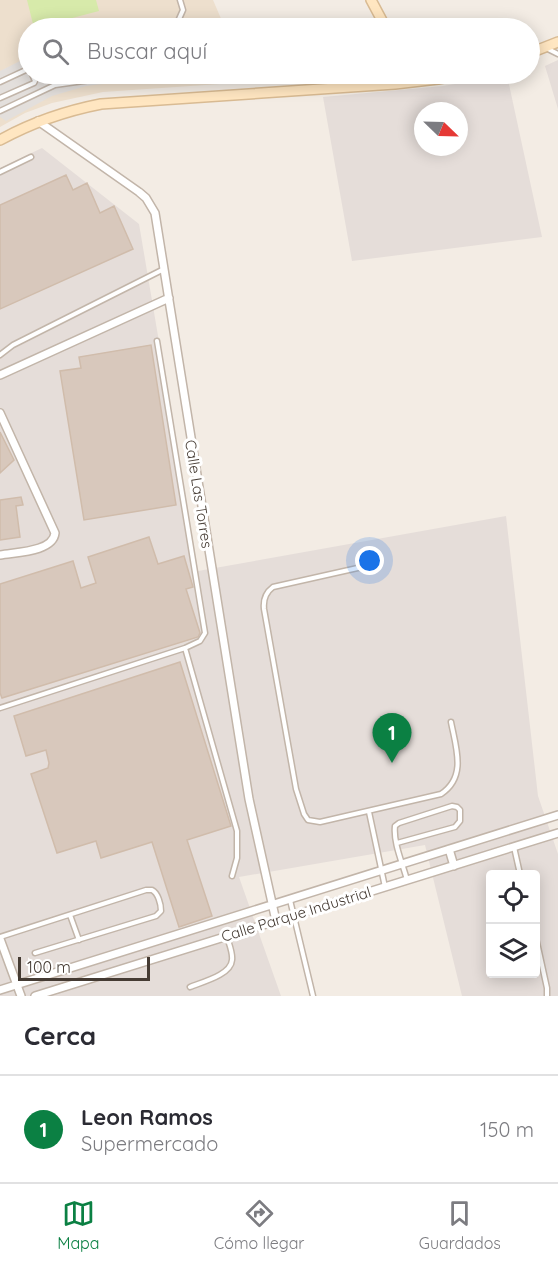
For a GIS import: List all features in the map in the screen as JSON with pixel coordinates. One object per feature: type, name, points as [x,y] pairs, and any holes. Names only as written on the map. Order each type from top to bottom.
[{"type":"street","points":[[371,0],[381,18]]},
{"type":"street","points":[[540,49],[558,42]]},
{"type":"street","points":[[1,139],[38,121],[71,110],[117,102],[257,95],[357,84]]},
{"type":"street","name":"Calle Las Torres","points":[[38,121],[146,198],[155,213],[247,787],[276,921]]},
{"type":"street","points":[[0,375],[169,298]]},
{"type":"street","points":[[0,413],[55,533],[53,541],[46,547],[0,555]]},
{"type":"street","name":"Calle Parque Industrial","points":[[0,990],[558,815]]},
{"type":"street","name":"Calle Parque Industrial","points":[[35,996],[558,833]]},
{"type":"street","points":[[449,849],[454,866]]},
{"type":"street","points":[[0,938],[21,996]]},
{"type":"lane","points":[[180,0],[183,10],[180,18]]},
{"type":"lane","points":[[545,47],[558,54]]},
{"type":"lane","points":[[0,82],[18,74]]},
{"type":"lane","points":[[0,99],[32,84]]},
{"type":"lane","points":[[0,111],[55,85],[62,84]]},
{"type":"lane","points":[[0,172],[31,157]]},
{"type":"lane","points":[[0,356],[13,345],[165,268]]},
{"type":"lane","points":[[0,708],[185,648],[200,641],[205,633],[157,341]]},
{"type":"lane","points":[[371,564],[273,587],[267,591],[263,604],[296,789],[304,814],[308,820],[320,822],[435,796],[447,790],[453,784],[459,767],[451,722]]},
{"type":"lane","points":[[185,648],[237,831],[237,858],[232,876]]},
{"type":"lane","points":[[397,843],[455,827],[460,821],[460,810],[455,806],[399,823],[394,829],[397,843],[402,863],[407,880]]},
{"type":"lane","points":[[369,812],[385,887]]},
{"type":"lane","points":[[514,847],[519,870]]},
{"type":"lane","points":[[0,938],[149,889],[156,893],[161,907],[161,911],[156,916],[35,953]]},
{"type":"lane","points":[[290,899],[313,996]]},
{"type":"lane","points":[[70,915],[79,940]]},
{"type":"lane","points":[[190,987],[225,972],[231,966],[232,958],[227,936]]},
{"type":"lane","points":[[540,956],[547,996]]},
{"type":"shaded area","points":[[0,0],[213,0],[221,18],[18,18],[18,84],[220,84],[103,92],[52,103],[25,113],[0,127]]},
{"type":"shaded area","points":[[558,60],[558,109],[545,66]]},
{"type":"shaded area","points":[[18,62],[18,84],[103,84],[86,86],[52,96],[6,121],[0,117],[0,71]]},
{"type":"shaded area","points":[[455,84],[509,84],[542,237],[352,261],[323,97]]},
{"type":"shaded area","points":[[42,148],[139,224],[198,571],[506,516],[538,796],[558,854],[558,996],[462,996],[425,845],[239,877],[281,996],[0,996],[0,168]]},
{"type":"green space","points":[[27,0],[96,0],[99,11],[72,18],[32,18]]},
{"type":"building","points":[[66,175],[73,190],[87,183],[100,213],[114,206],[133,249],[0,309],[0,205]]},
{"type":"building","points":[[151,345],[176,505],[84,520],[60,371],[81,368],[79,357]]},
{"type":"building","points":[[0,432],[14,460],[0,473]]},
{"type":"building","points":[[21,497],[23,505],[16,506],[20,537],[0,540],[0,500]]},
{"type":"building","points":[[149,537],[158,564],[184,556],[193,587],[186,589],[200,633],[198,637],[2,698],[0,693],[0,584],[73,561],[81,588],[96,583],[88,557]]},
{"type":"building","points":[[180,662],[231,826],[187,840],[212,916],[179,927],[152,842],[101,858],[96,841],[57,853],[31,774],[48,768],[46,750],[26,756],[14,716]]},
{"type":"place","name":"Leon Ramos","points":[[392,763]]}]
